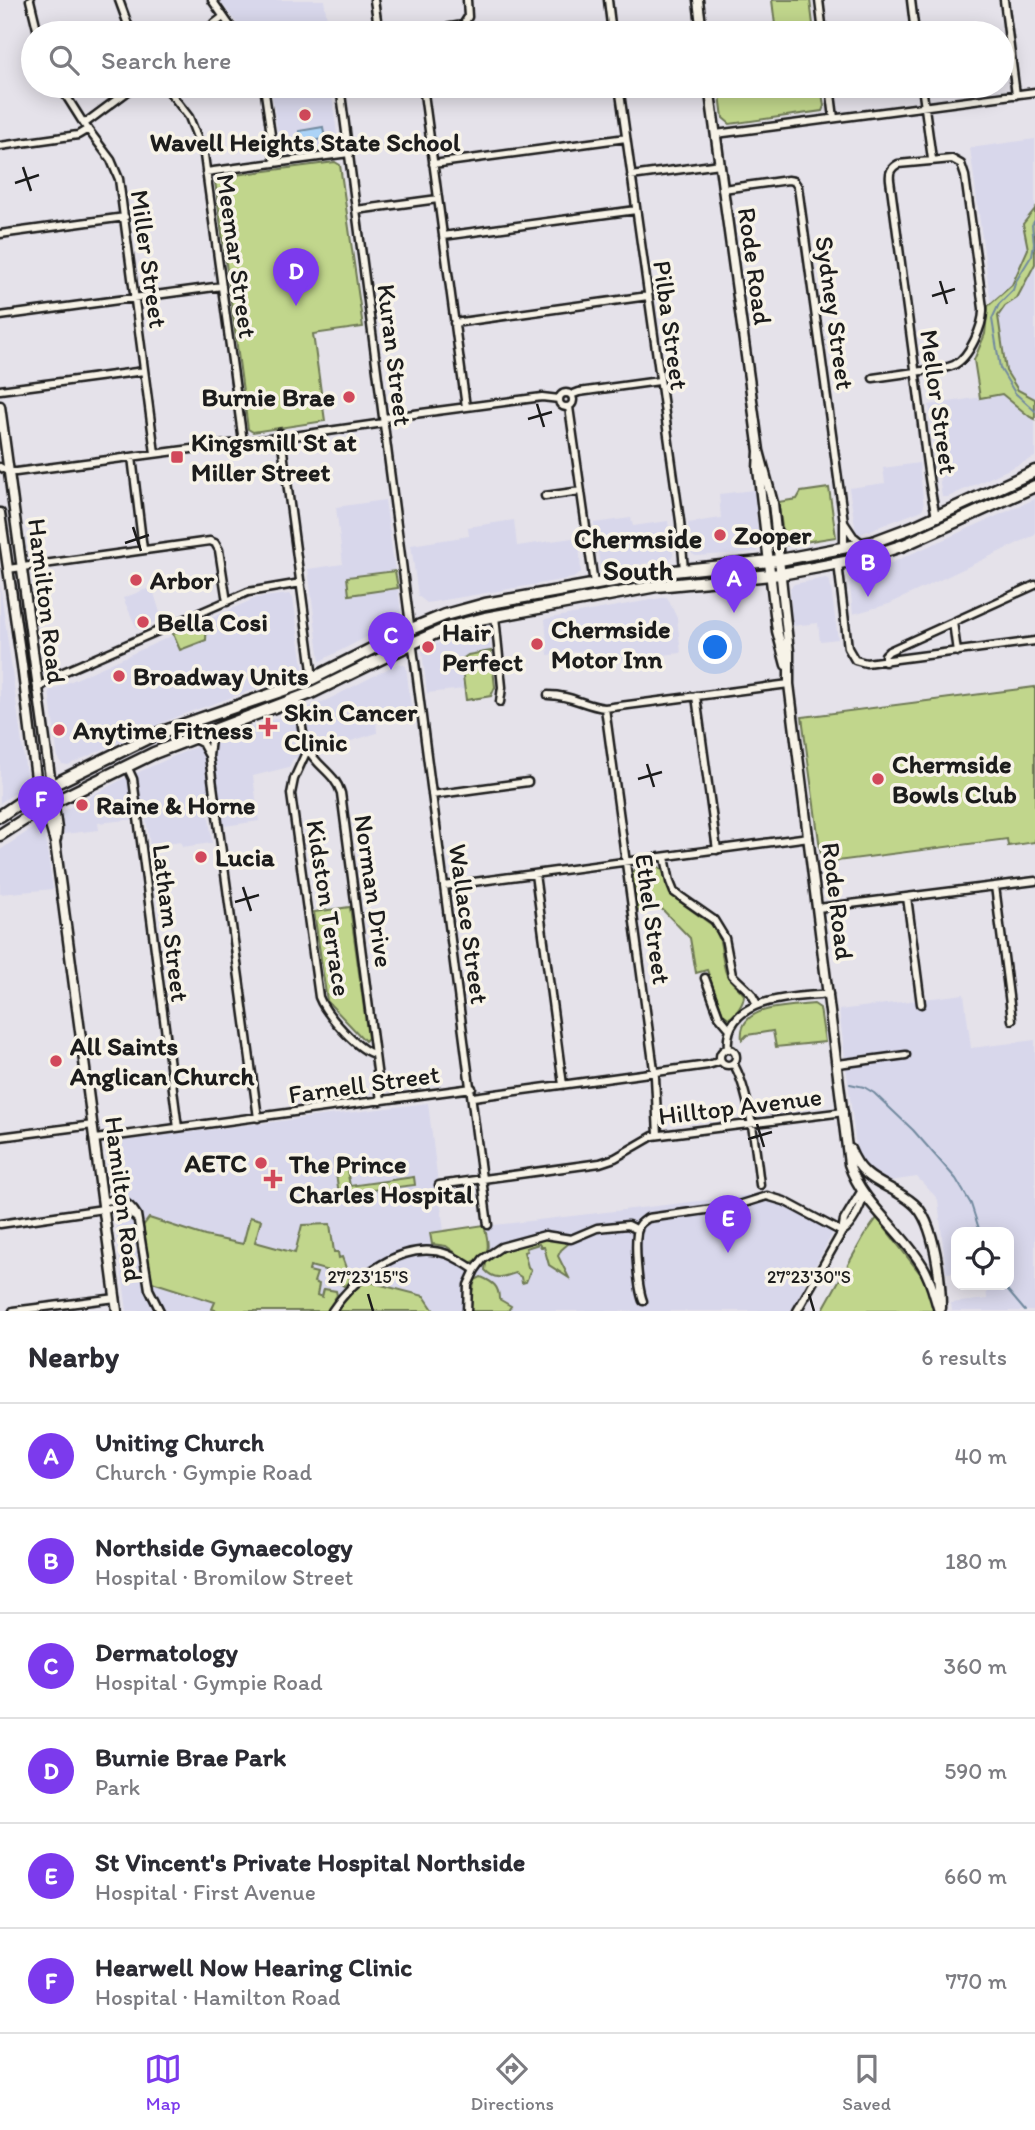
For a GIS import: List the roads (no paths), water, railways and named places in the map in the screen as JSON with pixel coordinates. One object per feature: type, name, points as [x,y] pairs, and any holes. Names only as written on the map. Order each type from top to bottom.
[{"type":"highway","points":[[0,816],[50,785],[156,734],[313,678],[411,629],[470,608],[594,584],[684,570],[775,561],[863,544],[901,532],[1035,471]]},
{"type":"highway","points":[[0,835],[48,805],[127,765],[295,700],[450,627],[495,616],[669,584],[776,574],[876,555],[1035,486]]},
{"type":"main road","points":[[698,0],[701,21]]},
{"type":"main road","name":"Rode Road","points":[[711,98],[758,451],[758,469],[789,652],[789,684],[849,1164],[875,1206],[921,1264],[940,1311]]},
{"type":"main road","name":"Hamilton Road","points":[[0,407],[50,785],[48,805],[117,1311]]},
{"type":"main road","name":"Hamilton Road","points":[[0,513],[39,791],[48,805]]},
{"type":"main road","name":"Rode Road","points":[[847,1140],[854,1158],[868,1176],[918,1207],[928,1224],[941,1297],[940,1311]]},
{"type":"main road","points":[[854,1158],[865,1191],[875,1186],[889,1188]]},
{"type":"street","points":[[30,0],[33,21]]},
{"type":"street","points":[[119,0],[127,21]]},
{"type":"street","points":[[212,0],[226,21]]},
{"type":"street","points":[[374,0],[377,21]]},
{"type":"street","points":[[466,21],[468,17],[467,0]]},
{"type":"street","points":[[608,0],[611,21]]},
{"type":"street","points":[[819,0],[822,21]]},
{"type":"street","points":[[911,0],[914,21]]},
{"type":"street","points":[[1004,0],[1007,21]]},
{"type":"street","points":[[218,21],[223,17]]},
{"type":"street","points":[[1014,78],[1016,94],[1035,92]]},
{"type":"street","name":"Miller Street","points":[[68,98],[113,164],[119,179],[155,453]]},
{"type":"street","points":[[0,146],[78,135],[121,98]]},
{"type":"street","name":"Meemar Street","points":[[174,98],[192,123],[202,149],[243,442]]},
{"type":"street","points":[[266,98],[275,163]]},
{"type":"street","name":"Kuran Street","points":[[342,98],[411,629]]},
{"type":"street","points":[[425,98],[466,407]]},
{"type":"street","name":"Pilba Street","points":[[621,98],[680,521],[684,570]]},
{"type":"street","points":[[832,98],[834,118]]},
{"type":"street","points":[[873,378],[958,363],[979,332],[983,318],[964,172],[961,164],[952,159],[932,159],[924,98]]},
{"type":"street","points":[[716,134],[988,98]]},
{"type":"street","points":[[433,164],[626,138]]},
{"type":"street","points":[[206,172],[349,153]]},
{"type":"street","name":"Mellor Street","points":[[932,159],[898,164],[891,169],[889,176],[936,516]]},
{"type":"street","points":[[631,176],[720,164]]},
{"type":"street","name":"Sydney Street","points":[[723,189],[788,180],[794,181],[798,187],[844,522],[844,548]]},
{"type":"street","points":[[356,210],[438,199]]},
{"type":"street","points":[[443,236],[636,209]]},
{"type":"street","points":[[0,234],[125,217]]},
{"type":"street","points":[[0,316],[222,286]]},
{"type":"street","points":[[454,323],[648,296]]},
{"type":"street","points":[[0,390],[144,371]]},
{"type":"street","points":[[559,399],[565,393],[571,395],[659,381]]},
{"type":"street","points":[[571,395],[573,401],[569,407],[594,584]]},
{"type":"street","points":[[313,678],[282,444],[287,437],[466,407],[544,397],[559,399]]},
{"type":"street","points":[[559,399],[562,406],[569,407]]},
{"type":"street","points":[[0,467],[9,472],[276,438],[282,433],[287,437]]},
{"type":"street","points":[[276,438],[278,443],[282,444]]},
{"type":"street","points":[[132,457],[144,549]]},
{"type":"street","points":[[545,496],[581,491]]},
{"type":"street","points":[[844,522],[850,533],[863,544]]},
{"type":"street","points":[[8,569],[207,541],[215,543],[219,550],[227,602]]},
{"type":"street","points":[[838,563],[848,648],[855,660],[862,663],[1035,641]]},
{"type":"street","points":[[37,690],[54,676],[257,589],[301,583]]},
{"type":"street","points":[[885,662],[888,652],[1035,585]]},
{"type":"street","points":[[495,616],[502,687],[500,702]]},
{"type":"street","points":[[953,622],[957,652]]},
{"type":"street","name":"Wallace Street","points":[[411,629],[488,1225]]},
{"type":"street","points":[[35,671],[45,677],[54,676]]},
{"type":"street","points":[[548,695],[570,696],[606,708],[789,684]]},
{"type":"street","points":[[696,696],[717,850]]},
{"type":"street","name":"Norman Drive","points":[[295,700],[308,748],[333,776],[341,793],[381,1101]]},
{"type":"street","name":"Ethel Street","points":[[606,708],[655,1073],[658,1135]]},
{"type":"street","points":[[212,730],[209,756],[258,1118]]},
{"type":"street","points":[[191,738],[202,743],[209,756]]},
{"type":"street","name":"Kidston Terrace","points":[[308,748],[294,779],[291,794],[319,997],[323,1007],[357,1045],[368,1053],[375,1054]]},
{"type":"street","name":"Latham Street","points":[[127,765],[132,779],[178,1128]]},
{"type":"street","points":[[432,795],[528,782]]},
{"type":"street","points":[[444,886],[809,837]]},
{"type":"street","points":[[666,857],[674,892],[714,920],[725,938],[732,975],[751,993],[757,1004]]},
{"type":"street","points":[[535,874],[563,1085]]},
{"type":"street","points":[[818,908],[1035,881]]},
{"type":"street","points":[[995,886],[1012,1020]]},
{"type":"street","points":[[907,897],[921,1004]]},
{"type":"street","points":[[705,978],[719,1016],[730,1029]]},
{"type":"street","points":[[727,1049],[730,1029],[743,1012],[757,1004],[829,994]]},
{"type":"street","points":[[727,1049],[735,1053],[736,1058],[733,1063],[727,1065],[720,1061],[721,1053],[727,1049]]},
{"type":"street","points":[[838,1064],[906,1055]]},
{"type":"street","name":"Farnell Street","points":[[473,1097],[655,1073],[720,1061]]},
{"type":"street","points":[[733,1063],[740,1077],[751,1125],[760,1185]]},
{"type":"street","name":"Farnell Street","points":[[95,1139],[471,1088]]},
{"type":"street","name":"Hilltop Avenue","points":[[439,1185],[600,1163],[658,1135],[844,1112]]},
{"type":"street","points":[[0,1137],[93,1125]]},
{"type":"street","points":[[842,1232],[848,1228],[859,1210],[865,1191]]},
{"type":"street","points":[[797,1311],[842,1232],[844,1220],[865,1191]]},
{"type":"street","points":[[643,1301],[638,1282],[638,1230],[643,1222],[654,1216],[735,1206],[767,1196],[784,1201],[842,1232]]},
{"type":"street","points":[[0,1224],[104,1206],[118,1200],[128,1203],[135,1211],[149,1289],[160,1311]]},
{"type":"street","points":[[859,1210],[866,1206],[875,1206]]},
{"type":"street","points":[[467,1311],[468,1284],[475,1270],[483,1259],[501,1247],[545,1235],[569,1239],[597,1228],[628,1225],[638,1230]]},
{"type":"street","points":[[331,1311],[359,1279],[376,1267],[407,1255],[429,1252],[446,1254],[475,1270]]},
{"type":"street","points":[[13,1311],[116,1298]]},
{"type":"water","points":[[323,127],[325,139],[300,142],[299,131]]},
{"type":"waterway","points":[[1035,220],[1032,225],[1032,255],[1013,290],[999,304],[992,319],[1000,368],[1015,393],[1035,411]]},
{"type":"waterway","points":[[850,1084],[864,1087],[874,1093],[913,1130],[956,1179],[971,1204],[978,1227]]},
{"type":"waterway","points":[[1007,1290],[1025,1311]]},
{"type":"place","name":"Wavell Heights State School","points":[[305,115]]},
{"type":"place","name":"Burnie Brae Park","points":[[296,306]]},
{"type":"place","name":"Burnie Brae","points":[[349,397]]},
{"type":"place","name":"Kingsmill St at Miller Street","points":[[177,457]]},
{"type":"place","name":"Zooper","points":[[720,535]]},
{"type":"place","name":"Arbor","points":[[136,580]]},
{"type":"place","name":"Northside Gynaecology","points":[[868,597]]},
{"type":"place","name":"Uniting Church","points":[[734,613]]},
{"type":"place","name":"Bella Cosi","points":[[143,622]]},
{"type":"place","name":"Chermside Motor Inn","points":[[537,644]]},
{"type":"place","name":"Hair Perfect","points":[[428,647]]},
{"type":"place","name":"Dermatology","points":[[391,670]]},
{"type":"place","name":"Broadway Units","points":[[119,676]]},
{"type":"place","name":"Skin Cancer Clinic","points":[[268,727]]},
{"type":"place","name":"Anytime Fitness","points":[[59,730]]},
{"type":"place","name":"Chermside Bowls Club","points":[[878,779]]},
{"type":"place","name":"Raine & Horne","points":[[82,805]]},
{"type":"place","name":"Hearwell Now Hearing Clinic","points":[[41,834]]},
{"type":"place","name":"Lucia","points":[[201,857]]},
{"type":"place","name":"All Saints Anglican Church","points":[[56,1061]]},
{"type":"place","name":"AETC","points":[[261,1163]]},
{"type":"place","name":"The Prince Charles Hospital","points":[[273,1179]]},
{"type":"place","name":"St Vincent's Private Hospital Northside","points":[[728,1253]]},
{"type":"district","name":"Chermside South","points":[[638,554]]}]
